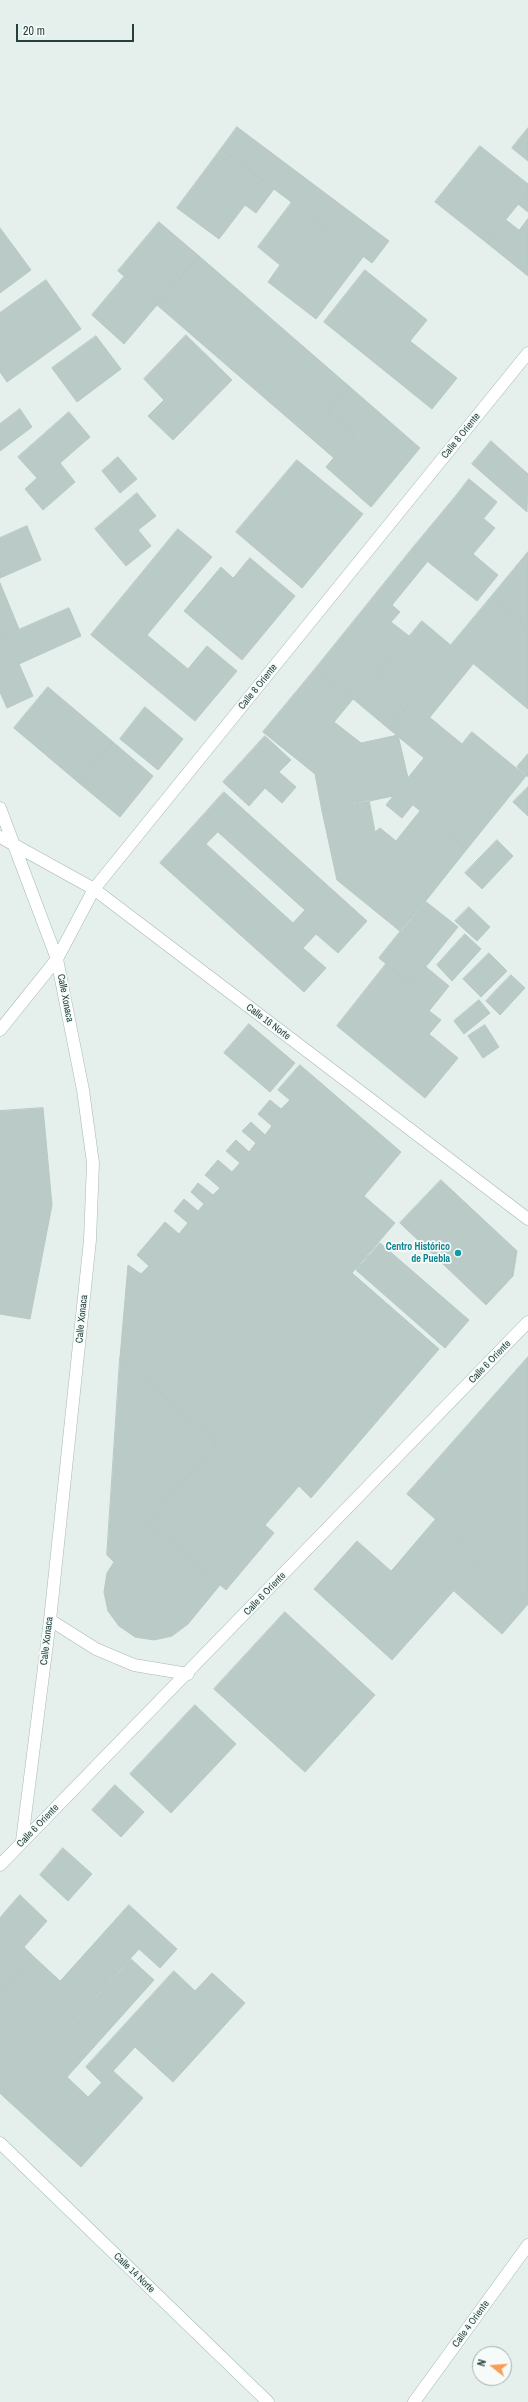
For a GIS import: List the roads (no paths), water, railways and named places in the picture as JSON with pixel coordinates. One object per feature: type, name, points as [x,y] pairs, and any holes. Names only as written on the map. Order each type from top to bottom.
[{"type":"street","name":"Calle 8 Oriente","points":[[0,1030],[57,959],[94,889],[528,353]]},
{"type":"street","name":"Calle Xonaca","points":[[0,808],[57,959],[83,1090],[92,1163],[90,1240],[50,1620],[22,1841]]},
{"type":"street","name":"Calle 16 Norte","points":[[0,837],[94,889],[528,1219]]},
{"type":"street","name":"Calle 6 Oriente","points":[[0,1865],[188,1674],[528,1322]]},
{"type":"street","points":[[50,1620],[96,1649],[134,1665],[188,1674]]},
{"type":"street","name":"Calle 14 Norte","points":[[0,2143],[268,2402]]},
{"type":"street","name":"Calle 4 Oriente","points":[[414,2402],[528,2245]]},
{"type":"place","name":"Centro Histórico de Puebla","points":[[458,1253]]}]
